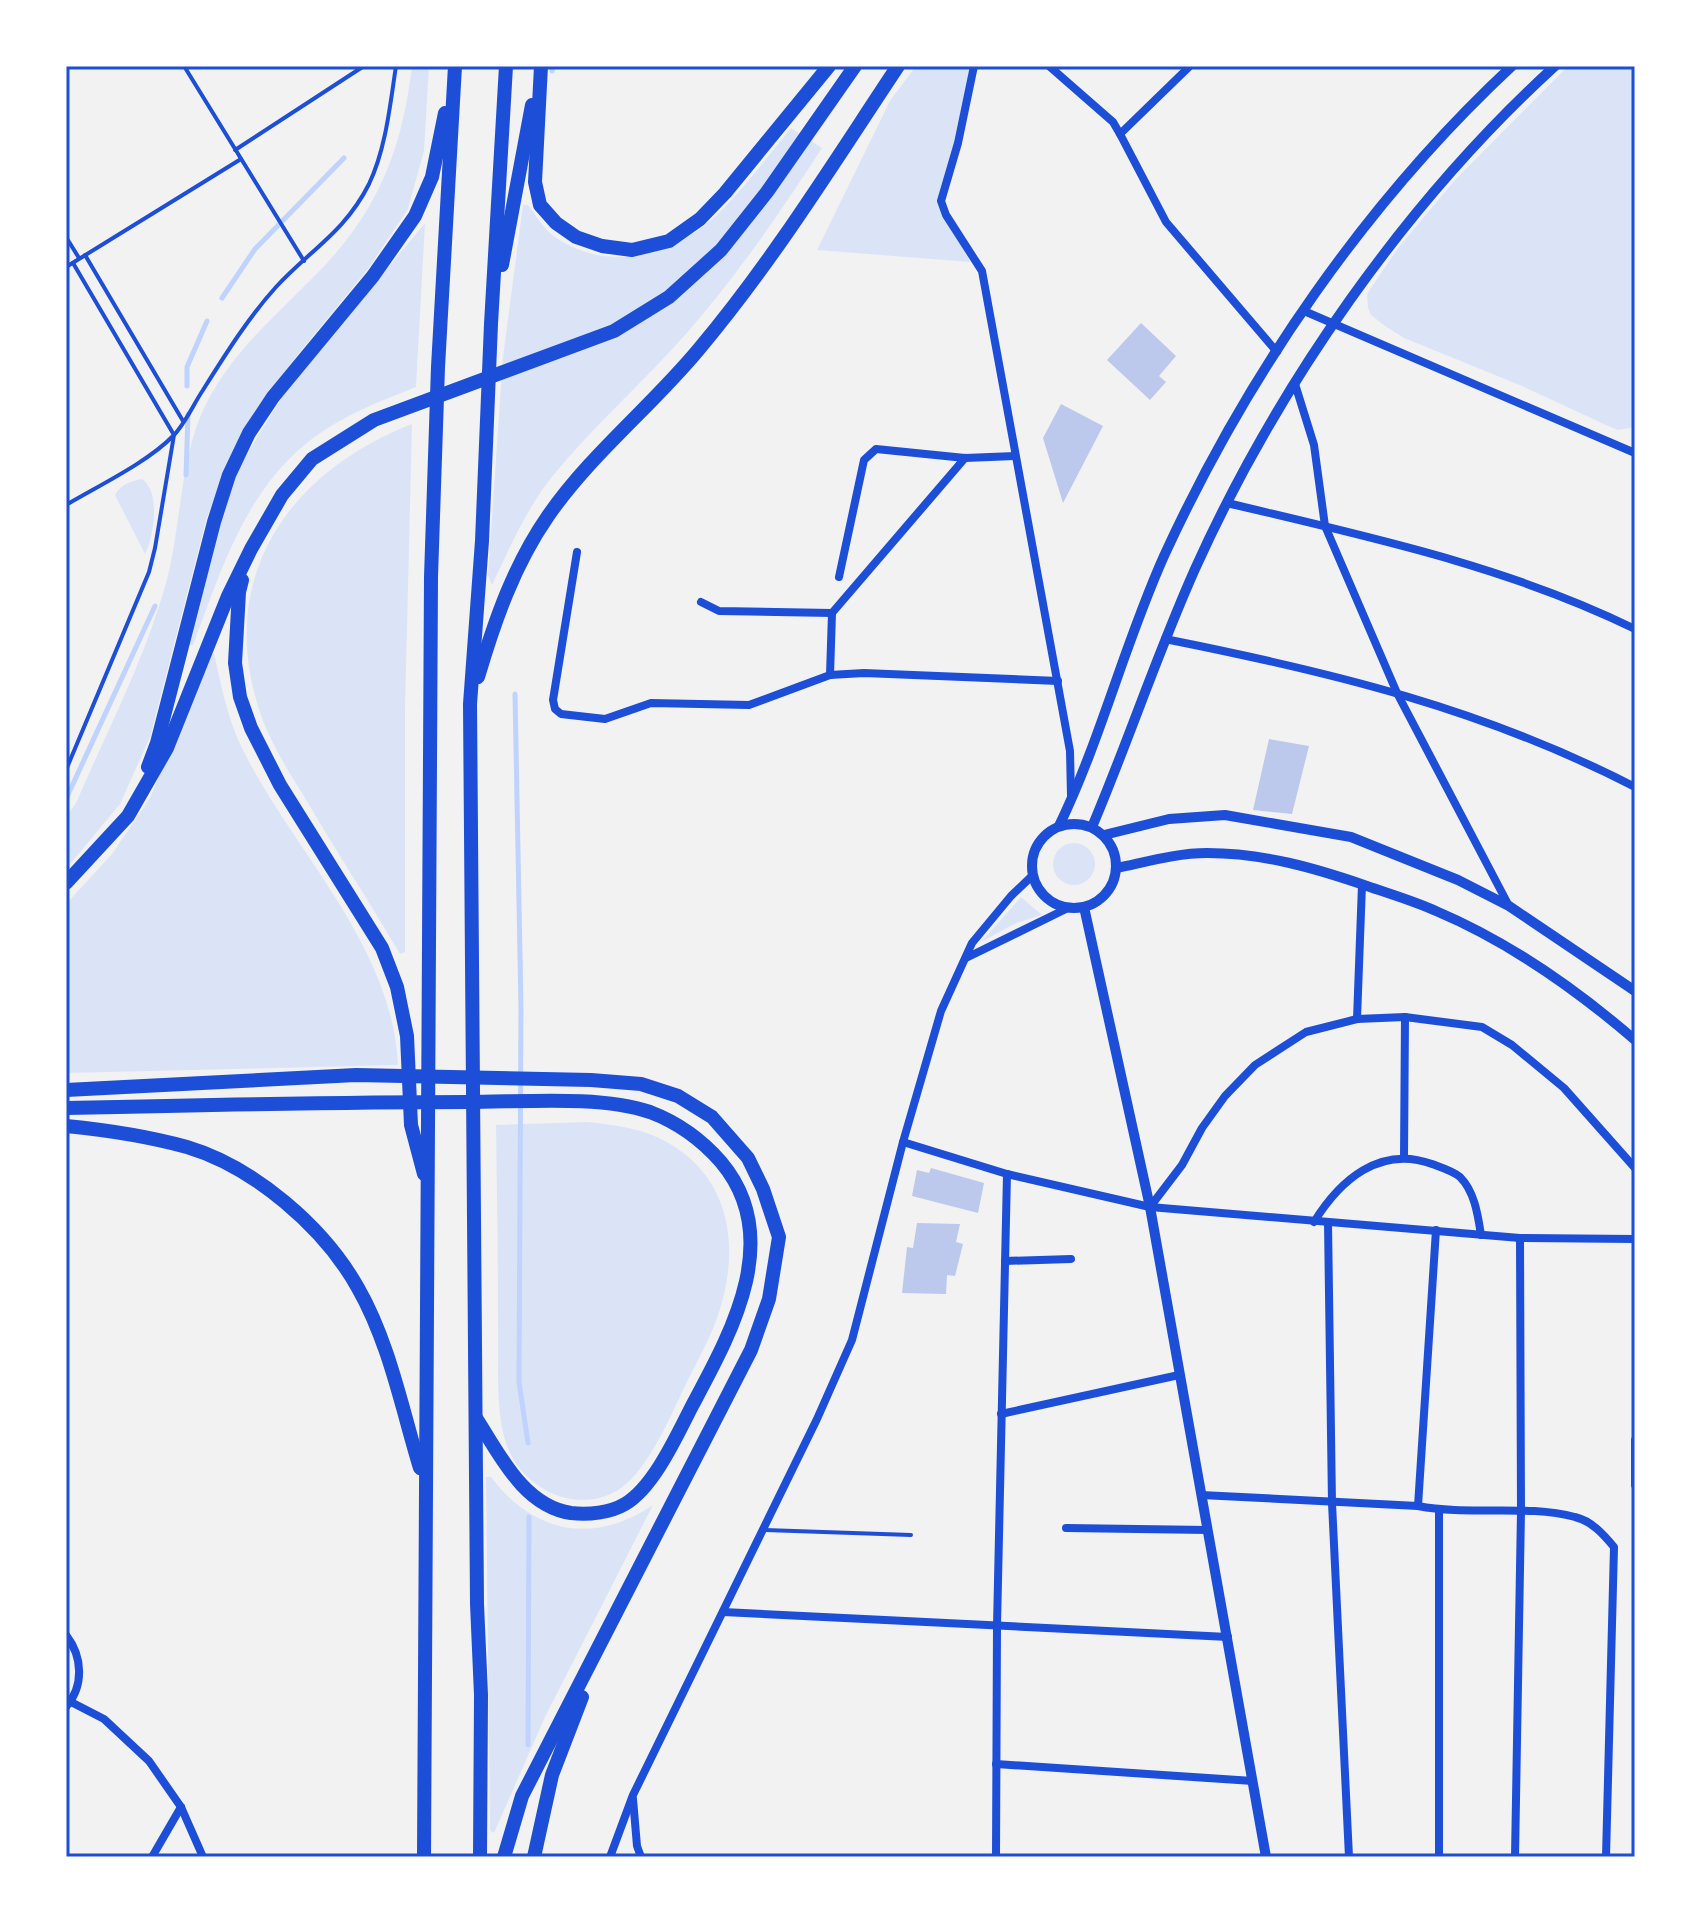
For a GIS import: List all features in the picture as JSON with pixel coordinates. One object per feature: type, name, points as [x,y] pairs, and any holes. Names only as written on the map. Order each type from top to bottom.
[{"type":"highway","points":[[128,816],[157,743],[229,475],[249,433],[273,397],[373,276],[415,216],[432,177],[455,66]]},
{"type":"highway","points":[[424,1857],[431,577],[438,367],[455,66]]},
{"type":"highway","points":[[480,1857],[481,1695],[477,1604],[470,704],[482,541],[506,66]]},
{"type":"highway","points":[[491,324],[540,66]]},
{"type":"highway","points":[[540,66],[535,182],[540,205],[556,223],[576,237],[602,246],[632,250],[669,241],[700,219],[829,66]]},
{"type":"highway","points":[[66,883],[128,816],[167,748],[228,596],[251,549],[282,495],[312,459],[374,420],[614,331],[669,297],[721,250],[767,192],[855,66]]},
{"type":"highway","points":[[470,704],[508,586],[547,517],[567,491],[706,340],[790,228],[898,66]]},
{"type":"highway","points":[[251,549],[239,592],[235,663],[240,697],[251,728],[280,785],[382,948],[397,987],[407,1036],[411,1125],[429,1193]]},
{"type":"highway","points":[[66,1090],[356,1075],[535,1078],[641,1084],[678,1096],[712,1117],[748,1158],[763,1189],[779,1237],[769,1299],[751,1350],[522,1796],[504,1857]]},
{"type":"highway","points":[[66,1108],[357,1102],[602,1104],[647,1111],[678,1124],[705,1144],[730,1172],[747,1209],[751,1248],[746,1285],[727,1341],[659,1470],[626,1504],[600,1513],[568,1513],[540,1501],[512,1475],[476,1418]]},
{"type":"highway","points":[[66,1126],[119,1131],[189,1148],[223,1162],[294,1209],[323,1240],[358,1288],[379,1335],[424,1483]]},
{"type":"highway","points":[[534,1857],[552,1775],[613,1622]]},
{"type":"street","points":[[974,66],[958,143],[941,201],[946,215],[982,271],[1070,751],[1071,801]]},
{"type":"street","points":[[1049,66],[1113,122],[1166,222],[1277,352]]},
{"type":"street","points":[[1120,134],[1190,66]]},
{"type":"street","points":[[1059,826],[1088,764],[1110,693],[1164,556],[1237,416],[1304,311],[1356,239],[1439,138],[1512,66]]},
{"type":"street","points":[[1092,827],[1195,568],[1272,420],[1381,257],[1452,174],[1524,95],[1555,66]]},
{"type":"street","points":[[1304,311],[1635,453]]},
{"type":"street","points":[[1295,384],[1314,445],[1325,526],[1397,693],[1509,906]]},
{"type":"street","points":[[839,577],[864,460],[869,453],[876,449],[965,458],[1015,456]]},
{"type":"street","points":[[830,675],[832,613],[965,458]]},
{"type":"street","points":[[1227,503],[1415,549],[1522,582],[1588,606],[1635,629]]},
{"type":"street","points":[[577,552],[553,700],[555,709],[561,714],[605,719],[651,703],[749,705],[830,675],[864,673],[1058,681]]},
{"type":"street","points":[[701,602],[719,611],[832,613]]},
{"type":"street","points":[[1165,639],[1269,660],[1478,717],[1577,757],[1635,787]]},
{"type":"street","points":[[1104,835],[1197,815],[1225,815],[1304,826],[1351,837],[1458,880],[1509,906],[1635,991]]},
{"type":"street","points":[[966,958],[1068,908],[1097,902],[1108,893],[1117,868],[1114,850],[1104,835],[1092,827],[1076,823],[1059,826],[1046,834],[1032,860],[1033,875],[1040,891],[1052,902],[1068,908]]},
{"type":"street","points":[[1117,868],[1175,856],[1232,854],[1280,859],[1362,885],[1437,911],[1519,955],[1595,1006],[1635,1040]]},
{"type":"street","points":[[610,1857],[633,1795],[852,1340],[903,1142],[941,1011],[972,943],[999,909],[1033,875]]},
{"type":"street","points":[[1357,1019],[1362,885]]},
{"type":"street","points":[[1084,907],[1150,1207],[1266,1857]]},
{"type":"street","points":[[1150,1207],[1182,1165],[1202,1128],[1225,1096],[1255,1065],[1306,1032],[1357,1019],[1405,1017],[1482,1027],[1512,1045],[1564,1088],[1635,1168]]},
{"type":"street","points":[[1404,1157],[1405,1017]]},
{"type":"street","points":[[903,1142],[1007,1174],[1150,1207],[1520,1238],[1635,1239]]},
{"type":"street","points":[[1314,1222],[1324,1205],[1350,1179],[1377,1162],[1404,1157],[1459,1176],[1477,1209],[1481,1235]]},
{"type":"street","points":[[996,1857],[997,1626],[1007,1174]]},
{"type":"street","points":[[1328,1223],[1332,1503],[1349,1857]]},
{"type":"street","points":[[1418,1506],[1436,1230]]},
{"type":"street","points":[[1515,1857],[1521,1511],[1520,1238]]},
{"type":"street","points":[[1005,1261],[1071,1259]]},
{"type":"street","points":[[1001,1414],[1179,1375]]},
{"type":"street","points":[[1635,1440],[1635,1485]]},
{"type":"street","points":[[1201,1495],[1418,1506],[1439,1510],[1521,1511],[1577,1517],[1600,1530],[1614,1547],[1606,1857]]},
{"type":"street","points":[[1439,1510],[1439,1857]]},
{"type":"street","points":[[1066,1528],[1208,1530]]},
{"type":"street","points":[[723,1612],[1228,1637]]},
{"type":"street","points":[[66,1635],[77,1652],[80,1669],[78,1686],[68,1704],[104,1719],[149,1761],[181,1807],[203,1857]]},
{"type":"street","points":[[996,1764],[1253,1781]]},
{"type":"street","points":[[633,1795],[637,1846],[641,1857]]},
{"type":"street","points":[[152,1857],[181,1807]]},
{"type":"lane","points":[[184,66],[304,261]]},
{"type":"lane","points":[[235,150],[364,66]]},
{"type":"lane","points":[[66,505],[149,455],[174,435],[232,344],[260,307],[336,231],[358,203],[381,150],[396,66]]},
{"type":"lane","points":[[66,267],[241,159]]},
{"type":"lane","points":[[66,237],[82,257],[183,421]]},
{"type":"lane","points":[[66,770],[149,572],[174,435],[73,263]]},
{"type":"lane","points":[[763,1530],[911,1535]]},
{"type":"shaded area","points":[[412,66],[429,66],[424,151],[408,209],[368,269],[299,353],[246,426],[207,517],[150,737],[120,804],[66,869],[66,817],[76,803],[125,694],[157,611],[171,562],[190,447],[205,406],[232,363],[335,254],[366,211],[379,189],[397,143]]},
{"type":"shaded area","points":[[916,66],[976,66],[941,194],[970,262],[817,250],[890,101]]},
{"type":"shaded area","points":[[1568,66],[1635,66],[1635,427],[1618,430],[1522,386],[1404,338],[1371,315],[1368,308],[1367,294],[1398,248],[1454,181]]},
{"type":"shaded area","points":[[791,128],[822,148],[757,244],[704,313],[551,478],[526,516],[492,585],[488,575],[503,357],[523,205],[528,205],[551,234],[589,253],[629,256],[649,253],[669,247],[705,225],[739,192]]},
{"type":"shaded area","points":[[425,223],[416,387],[364,408],[327,428],[292,456],[271,479],[226,558],[193,645],[187,644],[208,560],[234,479],[247,454],[285,392]]},
{"type":"shaded area","points":[[412,424],[405,710],[405,952],[400,954],[291,776],[267,730],[258,706],[248,658],[248,613],[257,571],[274,533],[299,499],[331,469],[369,444]]},
{"type":"shaded area","points":[[142,479],[148,485],[154,504],[153,526],[145,554],[115,495],[126,484]]},
{"type":"shaded area","points":[[214,653],[228,712],[241,746],[262,785],[336,899],[378,978],[392,1021],[398,1065],[66,1073],[66,904],[112,854],[150,798],[209,656]]},
{"type":"shaded area","points":[[1074,843],[1089,849],[1095,864],[1089,879],[1074,885],[1059,879],[1053,864],[1059,849]]},
{"type":"shaded area","points":[[1021,897],[1042,915],[1016,923],[981,942]]},
{"type":"shaded area","points":[[588,1122],[650,1134],[682,1152],[701,1169],[723,1210],[729,1258],[717,1319],[658,1441],[641,1468],[621,1488],[604,1497],[587,1500],[569,1499],[536,1484],[512,1457],[505,1440],[498,1383],[496,1125]]},
{"type":"shaded area","points":[[486,1477],[491,1477],[526,1511],[566,1527],[587,1529],[609,1526],[653,1505],[545,1717],[494,1833],[490,1830]]},
{"type":"building","points":[[1141,323],[1176,356],[1159,376],[1166,382],[1150,400],[1107,360]]},
{"type":"building","points":[[1061,404],[1103,426],[1063,503],[1043,438]]},
{"type":"building","points":[[1269,739],[1309,746],[1292,814],[1253,810]]},
{"type":"building","points":[[931,1168],[984,1183],[978,1213],[912,1196],[917,1170],[929,1173]]},
{"type":"building","points":[[917,1223],[960,1224],[956,1242],[963,1244],[955,1276],[947,1275],[946,1294],[902,1293],[907,1247],[913,1248]]},
{"type":"waterway","points":[[552,66],[552,71]]},
{"type":"waterway","points":[[222,298],[255,249],[344,158]]},
{"type":"waterway","points":[[187,386],[187,367],[207,321]]},
{"type":"waterway","points":[[186,475],[188,414]]},
{"type":"waterway","points":[[66,799],[155,606]]},
{"type":"waterway","points":[[515,694],[521,1008],[519,1382],[528,1443]]},
{"type":"waterway","points":[[528,1745],[529,1517]]}]
